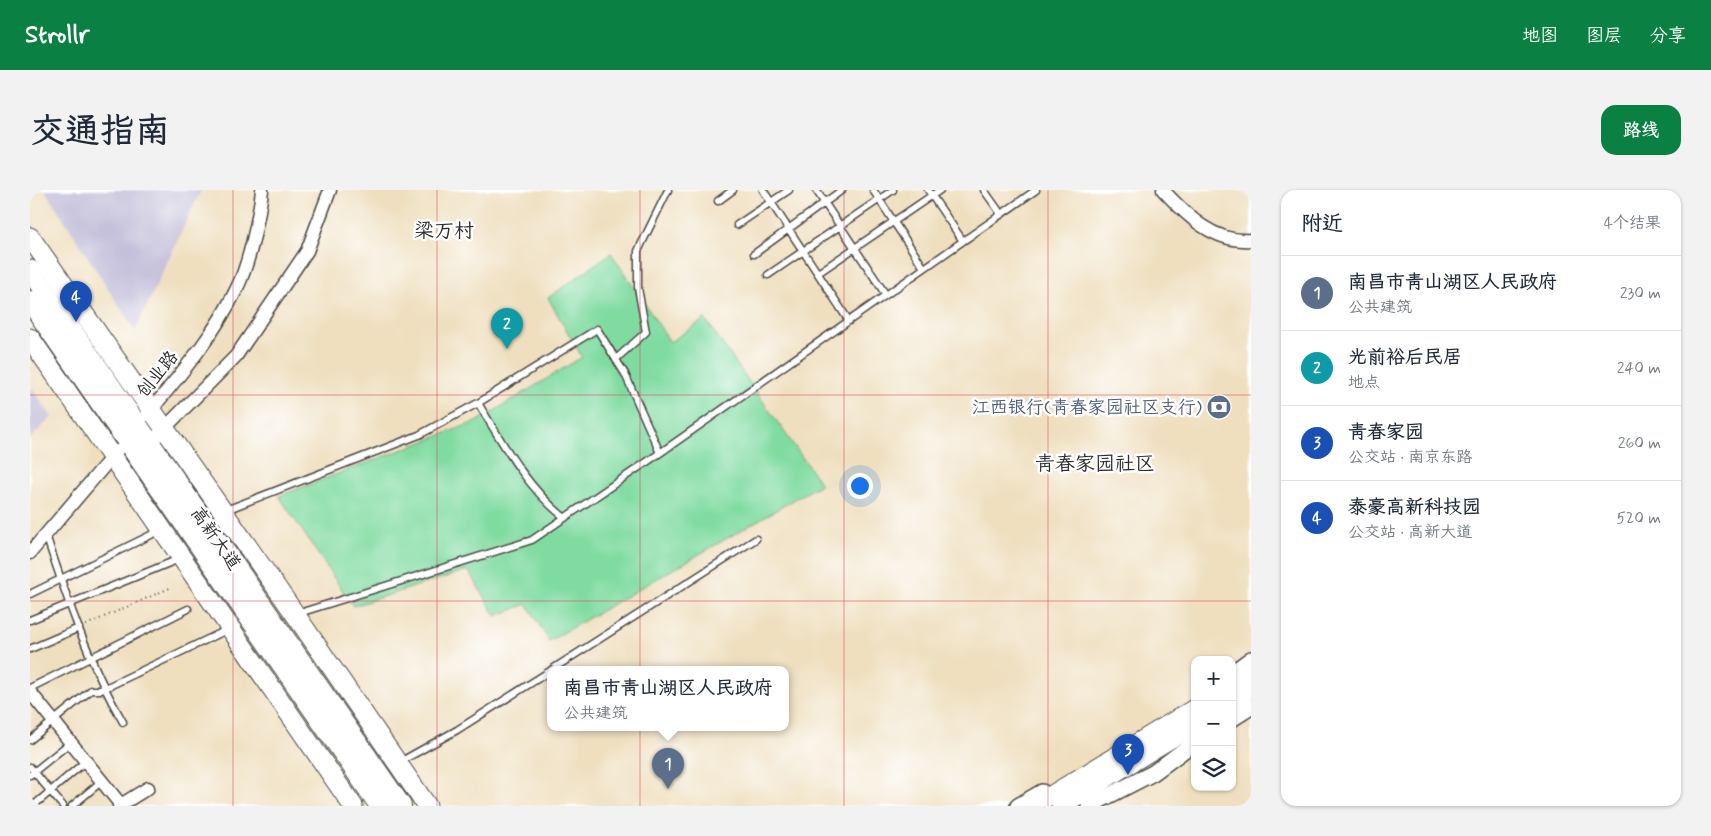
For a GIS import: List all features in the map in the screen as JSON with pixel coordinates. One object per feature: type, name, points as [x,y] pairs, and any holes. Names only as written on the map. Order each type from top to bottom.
[{"type":"highway","name":"高新大道","points":[[30,270],[132,433],[380,806]]},
{"type":"highway","name":"高新大道","points":[[30,301],[132,433],[157,436],[401,806]]},
{"type":"main road","points":[[30,237],[151,410],[157,436],[222,512],[295,614],[427,806]]},
{"type":"main road","points":[[30,338],[353,806]]},
{"type":"main road","points":[[1236,683],[1251,674]]},
{"type":"main road","points":[[1236,698],[1251,689]]},
{"type":"main road","points":[[1048,804],[1191,711]]},
{"type":"main road","points":[[1048,804],[1191,726]]},
{"type":"street","name":"创业路","points":[[30,553],[112,458],[198,351],[237,289],[259,218],[262,190]]},
{"type":"street","points":[[157,436],[236,356],[308,251],[330,190]]},
{"type":"street","points":[[1163,190],[1190,219],[1233,242],[1251,240]]},
{"type":"street","points":[[1236,669],[1251,659]]},
{"type":"street","points":[[1236,680],[1251,674]]},
{"type":"street","points":[[32,699],[54,721],[120,805],[148,788]]},
{"type":"street","points":[[1018,806],[1192,701]]},
{"type":"street","points":[[1236,716],[1251,707]]},
{"type":"street","points":[[1088,806],[1153,773],[1191,745]]},
{"type":"lane","points":[[616,359],[646,332],[638,288],[638,252],[668,190]]},
{"type":"lane","points":[[718,201],[733,190]]},
{"type":"lane","points":[[763,190],[849,321]]},
{"type":"lane","points":[[737,225],[789,190]]},
{"type":"lane","points":[[816,190],[886,295]]},
{"type":"lane","points":[[754,254],[842,190]]},
{"type":"lane","points":[[873,190],[924,268]]},
{"type":"lane","points":[[768,275],[893,190]]},
{"type":"lane","points":[[818,273],[893,222],[930,193],[940,190]]},
{"type":"lane","points":[[984,190],[1001,214]]},
{"type":"lane","points":[[295,614],[532,540],[660,453],[1036,190]]},
{"type":"lane","points":[[930,193],[963,241]]},
{"type":"lane","points":[[222,512],[419,435],[478,403],[597,329],[625,374],[660,453]]},
{"type":"lane","points":[[478,403],[511,456],[539,495],[565,518]]},
{"type":"lane","points":[[30,594],[162,530]]},
{"type":"lane","points":[[46,535],[79,628],[104,689],[123,722]]},
{"type":"lane","points":[[559,666],[756,539]]},
{"type":"lane","points":[[30,620],[182,559]]},
{"type":"lane","points":[[30,688],[188,609]]},
{"type":"lane","points":[[30,649],[79,628]]},
{"type":"lane","points":[[30,740],[92,690],[104,689],[230,628]]},
{"type":"lane","points":[[397,763],[457,730],[547,674]]},
{"type":"lane","points":[[63,806],[31,771],[71,742]]},
{"type":"lane","points":[[33,806],[86,761]]},
{"type":"lane","points":[[72,806],[102,781]]},
{"type":"path","points":[[79,628],[172,587]]},
{"type":"shaded area","points":[[45,190],[201,190],[135,331]]},
{"type":"shaded area","points":[[30,386],[52,417],[30,439]]},
{"type":"green space","points":[[611,253],[670,342],[705,319],[821,484],[549,641],[527,604],[496,616],[468,570],[353,606],[279,496],[478,421],[582,357],[548,298]]},
{"type":"place","name":"泰豪高新科技园","points":[[76,322]]},
{"type":"place","name":"光前裕后民居","points":[[507,349]]},
{"type":"place","name":"江西银行(青春家园社区支行)","points":[[1219,407]]},
{"type":"place","name":"青春家园","points":[[1128,775]]},
{"type":"place","name":"南昌市青山湖区人民政府","points":[[668,789]]},
{"type":"district","name":"梁万村","points":[[444,230]]},
{"type":"district","name":"青春家园社区","points":[[1095,463]]}]
